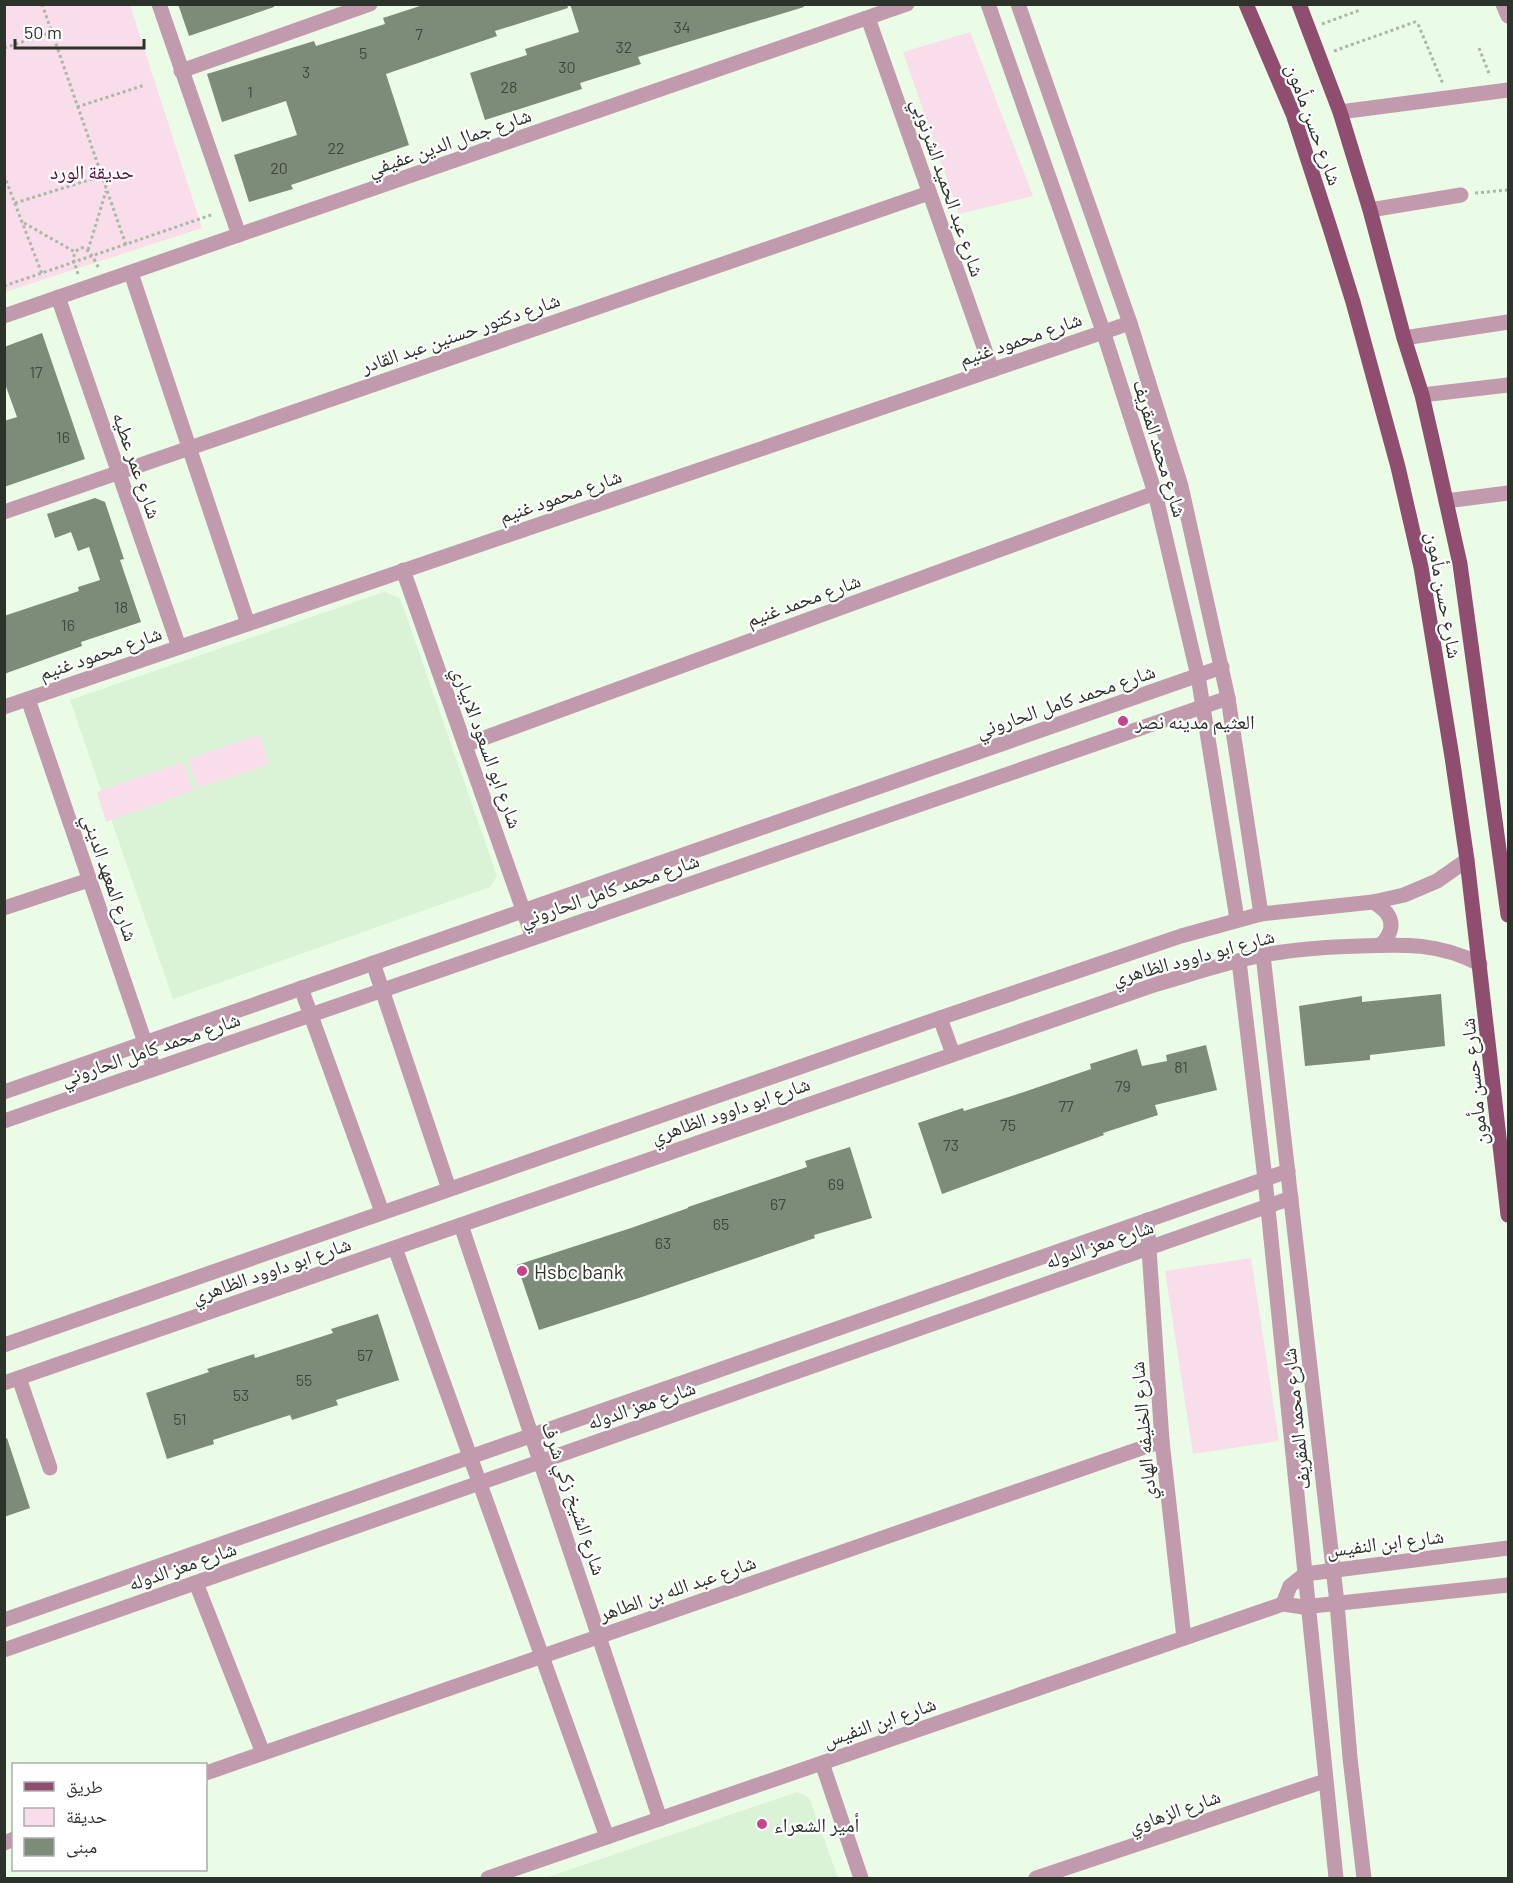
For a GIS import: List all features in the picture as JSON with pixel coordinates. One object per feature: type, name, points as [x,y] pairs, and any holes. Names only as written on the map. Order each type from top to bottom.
[{"type":"main road","name":"شارع حسن مأمون","points":[[1246,4],[1296,125],[1353,302],[1398,467],[1423,578],[1467,861],[1509,1215]]},
{"type":"main road","name":"شارع حسن مأمون","points":[[1299,4],[1340,112],[1422,395],[1460,564],[1506,878],[1509,915]]},
{"type":"street","points":[[159,4],[239,235]]},
{"type":"street","points":[[181,71],[370,4]]},
{"type":"street","name":"شارع جمال الدين عفيفي","points":[[4,316],[907,4]]},
{"type":"street","name":"شارع محمد المقريف","points":[[988,4],[1103,332],[1155,493],[1198,676],[1237,919]]},
{"type":"street","name":"شارع محمد المقريف","points":[[1018,4],[1130,323],[1181,486],[1228,698],[1260,914]]},
{"type":"street","points":[[1503,4],[1509,16]]},
{"type":"street","name":"شارع عبد الحميد الشرنوبي","points":[[868,18],[992,370]]},
{"type":"street","points":[[1340,112],[1502,91]]},
{"type":"street","name":"شارع دكتور حسنين عبد القادر","points":[[4,512],[929,193]]},
{"type":"street","points":[[1370,210],[1461,195]]},
{"type":"street","points":[[131,273],[248,624]]},
{"type":"street","name":"شارع عمر عطيه","points":[[58,297],[178,647]]},
{"type":"street","points":[[1404,338],[1509,322]]},
{"type":"street","name":"شارع محمود غنيم","points":[[4,706],[1130,323]]},
{"type":"street","points":[[1422,395],[1509,385]]},
{"type":"street","name":"شارع محمد غنيم","points":[[465,745],[1155,493]]},
{"type":"street","points":[[1446,501],[1509,493]]},
{"type":"street","name":"شارع ابو السعود الابياري","points":[[403,570],[533,938]]},
{"type":"street","name":"شارع محمد كامل الحاروني","points":[[4,1092],[1222,668]]},
{"type":"street","name":"شارع محمد كامل الحاروني","points":[[4,1121],[1228,698]]},
{"type":"street","name":"شارع المعهد الديني","points":[[28,699],[154,1069]]},
{"type":"street","name":"شارع ابو داوود الظاهري","points":[[4,1345],[1181,936],[1260,914],[1373,902],[1421,889],[1453,872],[1467,861]]},
{"type":"street","points":[[4,908],[90,880]]},
{"type":"street","points":[[1373,902],[1389,914],[1391,923],[1391,931],[1382,945]]},
{"type":"street","name":"شارع ابو داوود الظاهري","points":[[12,1381],[1157,984],[1263,955],[1321,948],[1382,945],[1432,946],[1449,950],[1480,964]]},
{"type":"street","name":"شارع محمد المقريف","points":[[1263,955],[1337,1603],[1350,1758],[1364,1878]]},
{"type":"street","name":"شارع محمد المقريف","points":[[1239,961],[1268,1207],[1336,1878]]},
{"type":"street","points":[[373,963],[449,1189]]},
{"type":"street","points":[[302,988],[382,1212]]},
{"type":"street","points":[[940,1018],[953,1054]]},
{"type":"street","name":"شارع معز الدوله","points":[[4,1620],[1288,1171]]},
{"type":"street","name":"شارع معز الدوله","points":[[4,1650],[1291,1198]]},
{"type":"street","name":"شارع الخليفه الهادي","points":[[1147,1220],[1162,1441],[1185,1638]]},
{"type":"street","name":"شارع الشيخ زكي شرف","points":[[461,1225],[660,1819]]},
{"type":"street","points":[[395,1248],[607,1837]]},
{"type":"street","points":[[12,1381],[50,1468]]},
{"type":"street","name":"شارع عبد الله بن الطاهر","points":[[207,1773],[1162,1441]]},
{"type":"street","name":"شارع ابن النفيس","points":[[1282,1604],[1290,1586],[1305,1574],[1509,1548]]},
{"type":"street","points":[[196,1582],[263,1753]]},
{"type":"street","name":"شارع ابن النفيس","points":[[488,1878],[1282,1604],[1296,1607],[1310,1606],[1509,1585]]},
{"type":"street","points":[[1323,1763],[1350,1758]]},
{"type":"street","points":[[822,1763],[861,1878]]},
{"type":"street","name":"شارع الزهاوي","points":[[1036,1878],[1326,1784],[1353,1783]]},
{"type":"path","points":[[42,4],[126,245]]},
{"type":"path","points":[[1309,28],[1360,10]]},
{"type":"path","points":[[1319,56],[1415,22],[1418,24],[1449,97]]},
{"type":"path","points":[[4,48],[52,32]]},
{"type":"path","points":[[1479,48],[1502,91]]},
{"type":"path","points":[[77,107],[146,85]]},
{"type":"path","points":[[4,175],[42,274]]},
{"type":"path","points":[[15,203],[102,176]]},
{"type":"path","points":[[105,281],[88,249],[106,190]]},
{"type":"path","points":[[1461,195],[1509,190]]},
{"type":"path","points":[[4,286],[230,209]]},
{"type":"path","points":[[22,222],[75,252]]},
{"type":"path","points":[[75,252],[88,249]]},
{"type":"path","points":[[75,252],[74,263],[83,289]]},
{"type":"shaded area","points":[[384,592],[400,598],[497,876],[490,887],[173,999],[70,700]]},
{"type":"shaded area","name":"أمير الشعراء","points":[[797,1792],[810,1800],[838,1878],[545,1878]]},
{"type":"green space","name":"حديقة الورد","points":[[4,5],[130,5],[202,228],[5,292]]},
{"type":"green space","points":[[970,32],[1033,196],[959,214],[903,52]]},
{"type":"green space","points":[[259,735],[269,764],[198,788],[188,759]]},
{"type":"green space","points":[[183,762],[193,791],[106,822],[97,792]]},
{"type":"green space","points":[[1251,1258],[1279,1441],[1193,1454],[1165,1271]]},
{"type":"building","points":[[178,4],[274,4],[274,7],[189,36]]},
{"type":"building","points":[[426,4],[567,4],[568,8],[495,31],[497,36],[386,74],[409,145],[291,185],[293,189],[249,202],[234,155],[297,135],[286,101],[222,122],[207,74],[314,41],[316,46],[385,24],[383,18]]},
{"type":"building","points":[[570,4],[803,4],[804,7],[638,57],[641,64],[580,83],[582,89],[485,120],[470,73],[527,55],[525,49],[579,32]]},
{"type":"building","points":[[42,333],[85,459],[4,487],[4,421],[17,417],[4,381],[4,347]]},
{"type":"building","points":[[95,498],[105,502],[124,559],[120,560],[141,622],[81,642],[82,646],[4,674],[4,616],[79,591],[78,587],[100,580],[89,547],[78,551],[71,532],[55,538],[47,514]]},
{"type":"building","points":[[1441,994],[1445,1046],[1370,1055],[1370,1060],[1305,1066],[1299,1006],[1362,996],[1362,1002]]},
{"type":"building","points":[[1206,1045],[1217,1090],[1155,1105],[1158,1115],[1103,1133],[1104,1135],[942,1194],[918,1123],[963,1108],[964,1111],[1021,1093],[1091,1069],[1090,1064],[1137,1049],[1142,1066],[1167,1061],[1166,1055]]},
{"type":"building","points":[[850,1147],[872,1218],[814,1235],[815,1238],[539,1330],[517,1265],[807,1167],[805,1161]]},
{"type":"building","points":[[378,1314],[399,1380],[336,1400],[338,1405],[292,1420],[290,1415],[213,1440],[214,1444],[167,1459],[146,1393],[209,1372],[207,1369],[254,1354],[255,1358],[333,1333],[331,1329]]},
{"type":"building","points":[[7,1438],[30,1508],[4,1517],[4,1439]]},
{"type":"place","name":"العثيم مدينه نصر","points":[[1123,721]]},
{"type":"place","name":"Hsbc bank","points":[[522,1271]]},
{"type":"place","name":"أمير الشعراء","points":[[762,1824]]}]
